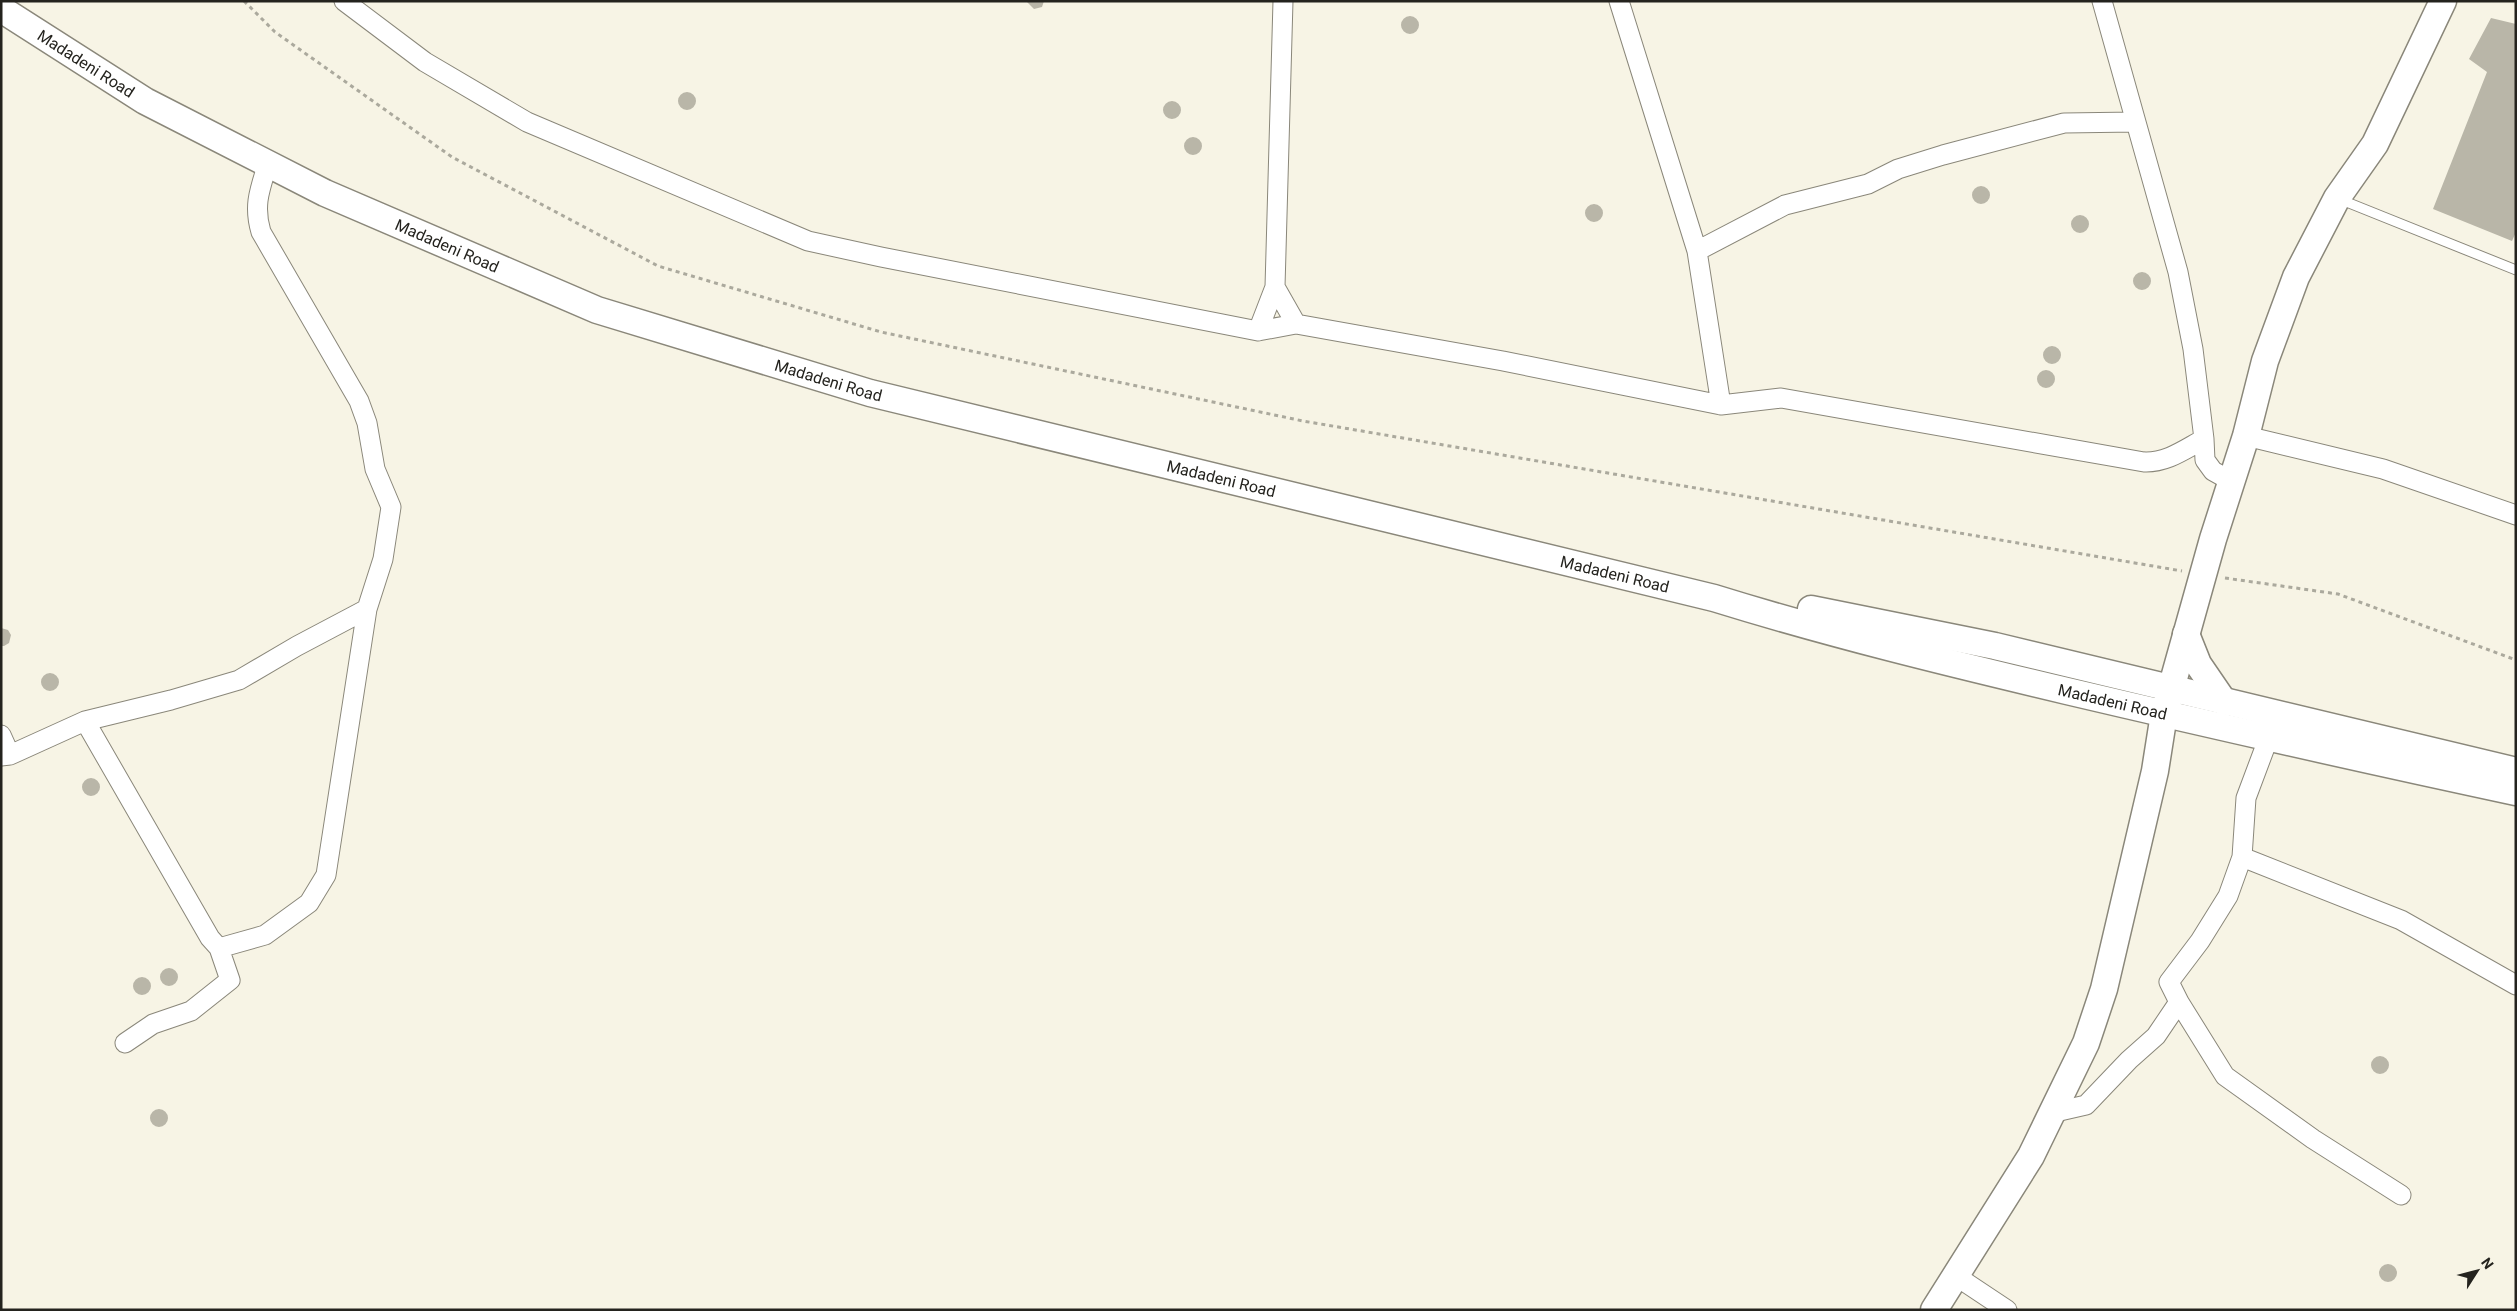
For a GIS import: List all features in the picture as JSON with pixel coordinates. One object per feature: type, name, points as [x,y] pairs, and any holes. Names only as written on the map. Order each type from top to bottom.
[{"type":"street","points":[[344,1],[426,62],[527,122],[808,241],[1258,331],[1296,324],[1722,405],[1781,398],[2144,462],[2166,460],[2204,438]]},
{"type":"street","points":[[1258,331],[1275,287],[1283,1]]},
{"type":"street","points":[[1619,1],[1697,251],[1722,405]]},
{"type":"street","points":[[2102,1],[2178,272],[2193,349],[2205,460],[2213,471],[2231,481]]},
{"type":"street","points":[[1934,1310],[2031,1156],[2086,1043],[2104,989],[2155,771],[2164,714],[2231,481],[2246,436],[2265,361],[2296,277],[2337,198],[2375,144],[2443,1]]},
{"type":"street","name":"Madadeni Road","points":[[1,9],[145,100],[326,193],[596,310],[870,393],[1714,598],[1768,615],[1992,673],[2164,714],[2516,792]]},
{"type":"street","points":[[1697,251],[1785,205],[1852,189],[1898,169],[1943,155],[2064,123],[2135,122]]},
{"type":"street","points":[[219,948],[265,935],[310,903],[326,875],[367,609],[383,559],[390,508],[375,469],[367,423],[359,401],[261,232],[256,216],[257,200],[268,163]]},
{"type":"street","points":[[1275,287],[1296,324]]},
{"type":"street","points":[[2246,436],[2383,469],[2516,515]]},
{"type":"street","name":"Madadeni Road","points":[[1714,598],[1782,603],[1995,646],[2516,771]]},
{"type":"street","points":[[1,735],[6,755],[85,721],[171,700],[239,680],[297,646],[367,609]]},
{"type":"street","points":[[2186,634],[2198,664],[2224,702]]},
{"type":"street","points":[[2278,713],[2246,798],[2242,857],[2228,896],[2216,919],[2169,982],[2179,1002],[2225,1076],[2313,1138],[2400,1195]]},
{"type":"street","points":[[85,721],[210,938],[219,948],[230,980],[191,1011],[153,1024],[125,1043]]},
{"type":"street","points":[[2242,857],[2401,920],[2516,985]]},
{"type":"street","points":[[2051,1113],[2086,1105],[2129,1060],[2156,1036],[2179,1002]]},
{"type":"street","points":[[1956,1276],[2000,1307]]},
{"type":"lane","points":[[2337,198],[2516,270]]},
{"type":"path","points":[[244,1],[274,32],[452,156],[658,266],[881,332],[1303,420],[2204,575],[2338,594],[2516,660]]},
{"type":"building","points":[[1026,1],[1044,1],[1042,7],[1034,9]]},
{"type":"building","points":[[1410,16],[1416,19],[1419,25],[1416,31],[1410,34],[1404,31],[1401,25],[1404,19]]},
{"type":"building","points":[[2491,18],[2516,24],[2516,232],[2512,241],[2433,209],[2487,72],[2469,59]]},
{"type":"building","points":[[687,92],[693,95],[696,101],[693,107],[687,110],[681,107],[678,101],[681,95]]},
{"type":"building","points":[[1172,101],[1178,104],[1181,110],[1178,116],[1172,119],[1166,116],[1163,110],[1166,104]]},
{"type":"building","points":[[1193,137],[1199,140],[1202,146],[1199,152],[1193,155],[1187,152],[1184,146],[1187,140]]},
{"type":"building","points":[[1981,186],[1987,189],[1990,195],[1987,201],[1981,204],[1975,201],[1972,195],[1975,189]]},
{"type":"building","points":[[1594,204],[1600,207],[1603,213],[1600,219],[1594,222],[1588,219],[1585,213],[1588,207]]},
{"type":"building","points":[[2080,215],[2086,218],[2089,224],[2086,230],[2080,233],[2074,230],[2071,224],[2074,218]]},
{"type":"building","points":[[2142,272],[2148,275],[2151,281],[2148,287],[2142,290],[2136,287],[2133,281],[2136,275]]},
{"type":"building","points":[[2052,346],[2058,349],[2061,355],[2058,361],[2052,364],[2046,361],[2043,355],[2046,349]]},
{"type":"building","points":[[2046,370],[2052,373],[2055,379],[2052,385],[2046,388],[2040,385],[2037,379],[2040,373]]},
{"type":"building","points":[[1,628],[8,630],[11,635],[9,643],[4,646],[1,646]]},
{"type":"building","points":[[50,673],[56,676],[59,682],[56,688],[50,691],[44,688],[41,682],[44,676]]},
{"type":"building","points":[[91,778],[97,781],[100,787],[97,793],[91,796],[85,793],[82,787],[85,781]]},
{"type":"building","points":[[169,968],[175,971],[178,977],[175,983],[169,986],[163,983],[160,977],[163,971]]},
{"type":"building","points":[[142,977],[148,980],[151,986],[148,992],[142,995],[136,992],[133,986],[136,980]]},
{"type":"building","points":[[2380,1056],[2386,1059],[2389,1065],[2386,1071],[2380,1074],[2374,1071],[2371,1065],[2374,1059]]},
{"type":"building","points":[[159,1109],[165,1112],[168,1118],[165,1124],[159,1127],[153,1124],[150,1118],[153,1112]]},
{"type":"building","points":[[2388,1264],[2394,1267],[2397,1273],[2394,1279],[2388,1282],[2382,1279],[2379,1273],[2382,1267]]}]
